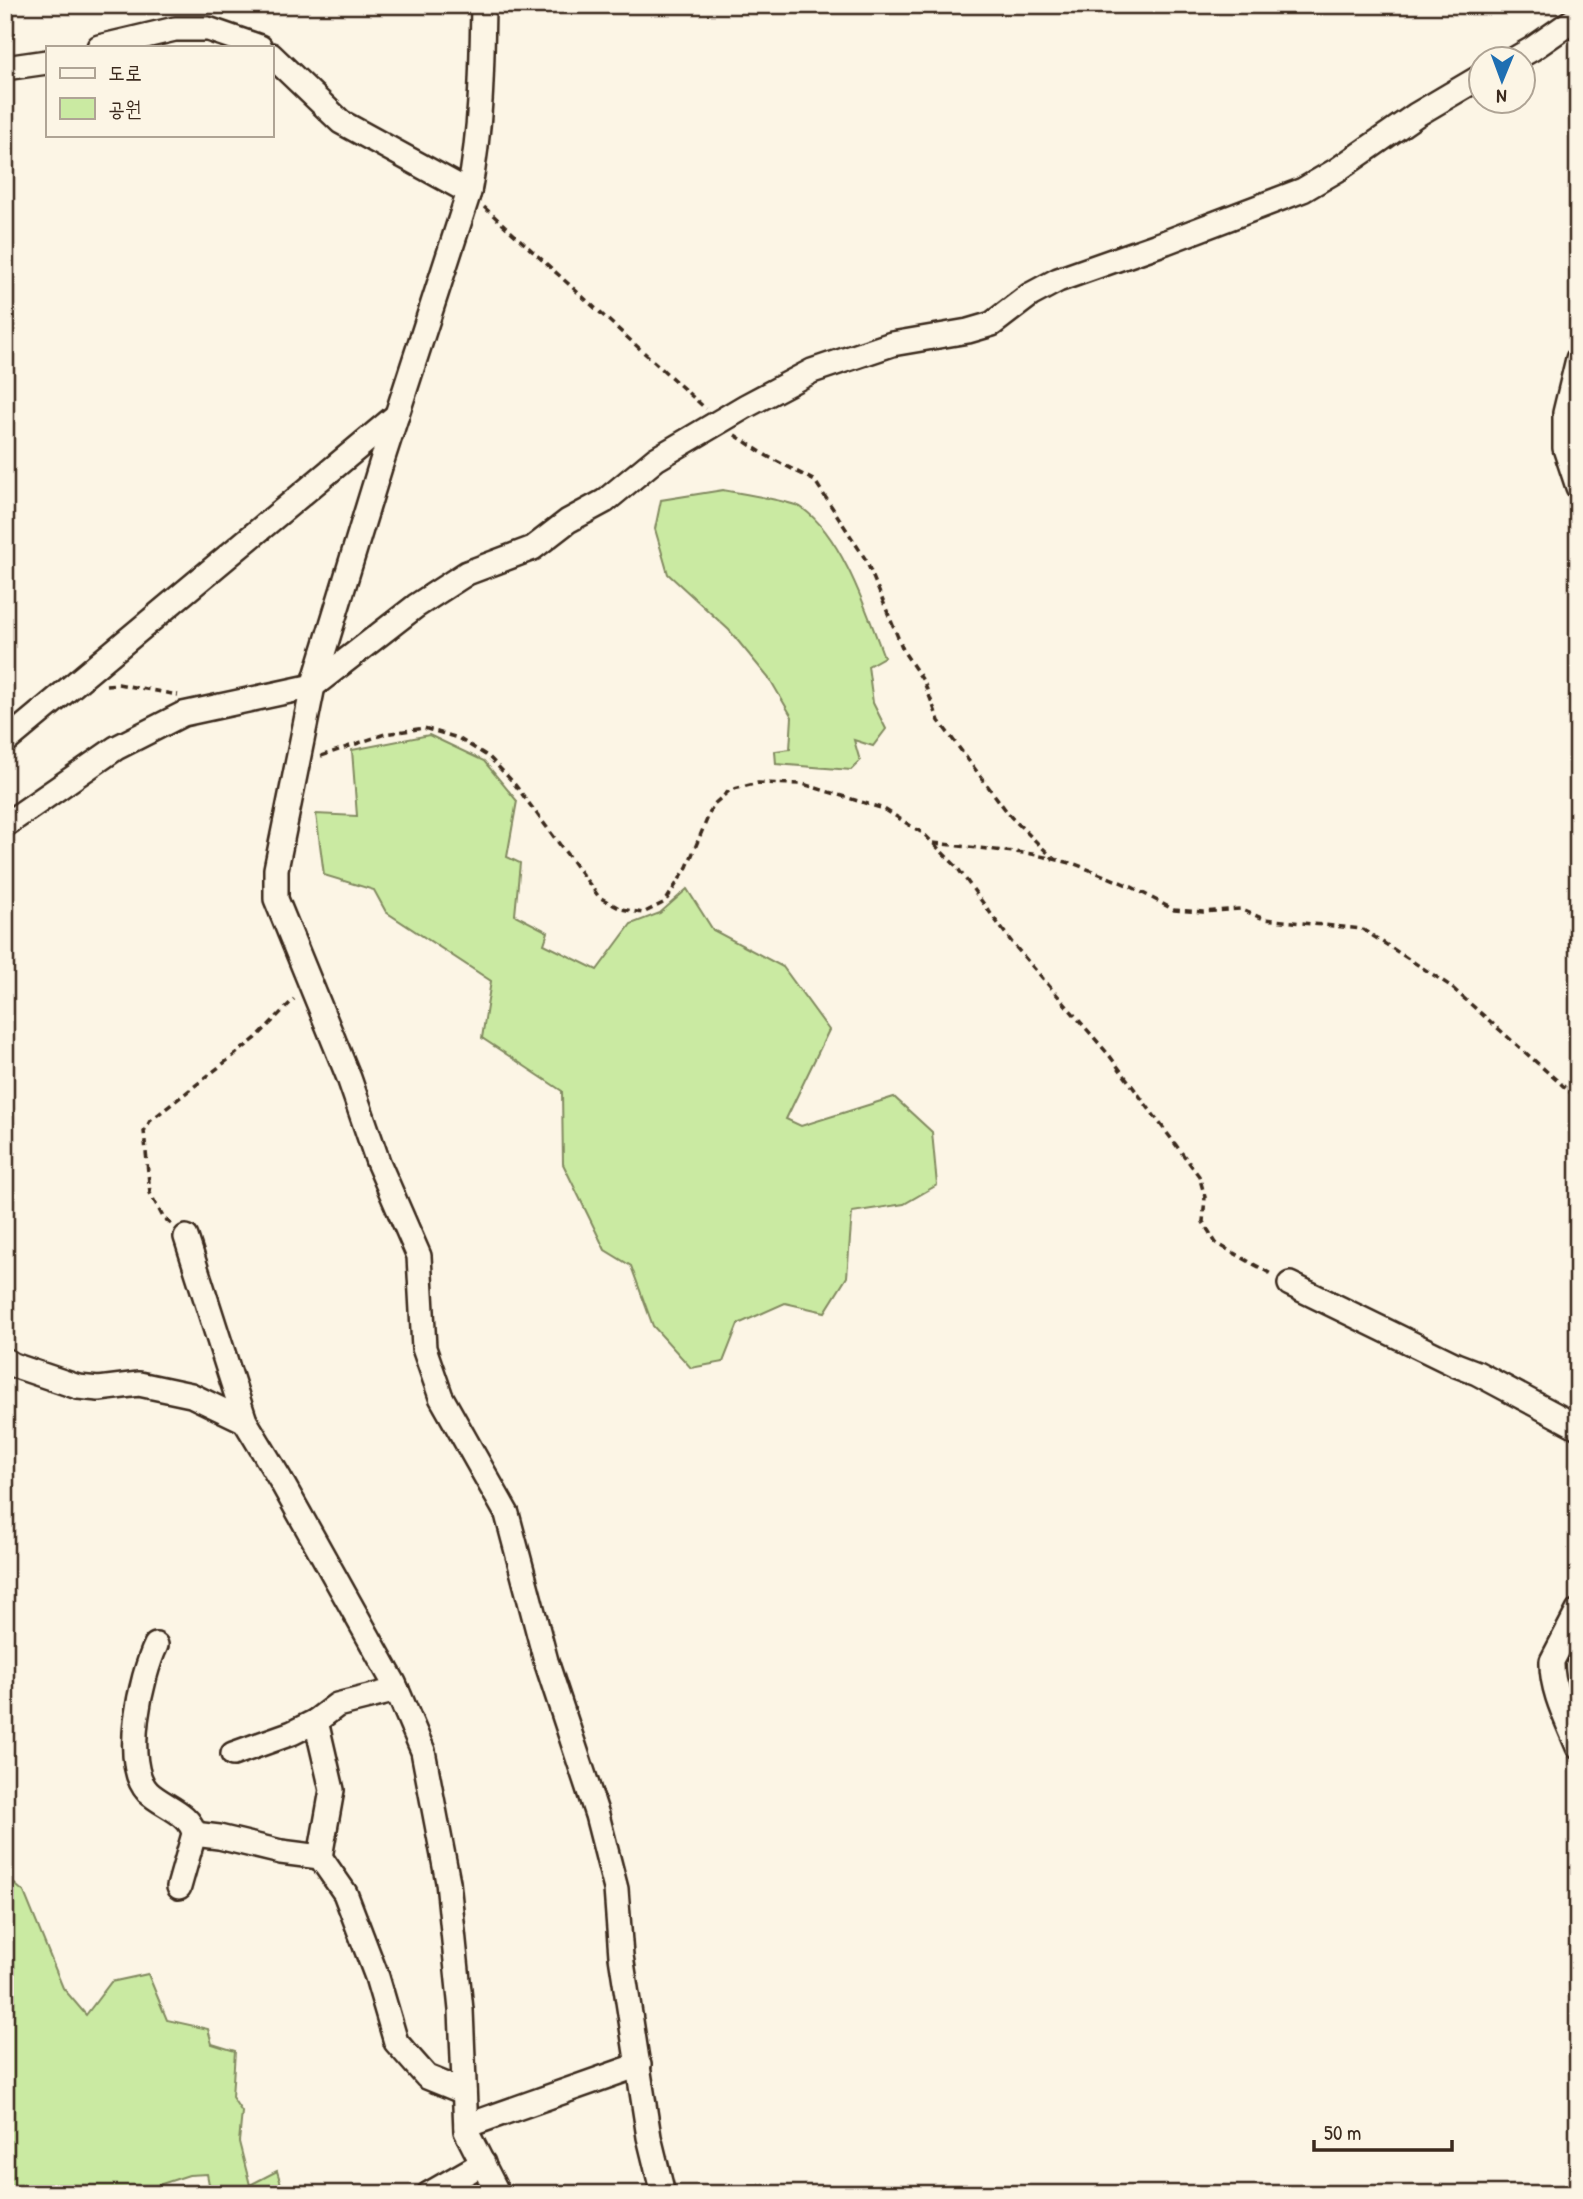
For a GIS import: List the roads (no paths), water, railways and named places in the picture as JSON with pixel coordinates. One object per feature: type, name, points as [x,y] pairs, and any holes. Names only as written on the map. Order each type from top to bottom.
[{"type":"street","points":[[483,5],[478,146],[469,192],[313,686],[276,869],[276,899],[349,1078],[378,1162],[419,1256],[424,1348],[441,1397],[507,1514],[546,1661],[597,1815],[616,1889],[621,1956],[649,2137],[663,2194]]},
{"type":"street","points":[[1536,46],[1578,16]]},
{"type":"street","points":[[103,46],[176,29],[208,29],[257,46]]},
{"type":"street","points":[[273,57],[341,122],[469,192]]},
{"type":"street","points":[[5,68],[46,62]]},
{"type":"street","points":[[5,825],[116,748],[183,714],[313,686],[416,606],[467,573],[533,548],[568,521],[605,501],[656,459],[812,371],[892,344],[968,331],[992,324],[1030,295],[1058,280],[1303,190],[1337,170],[1416,115],[1468,84]]},
{"type":"street","points":[[1578,359],[1566,413],[1565,448],[1578,487]]},
{"type":"street","points":[[5,742],[397,415]]},
{"type":"street","points":[[186,1237],[245,1421],[397,1690],[423,1751],[449,1882],[461,2010],[466,2126],[499,2194]]},
{"type":"street","points":[[1290,1284],[1477,1373],[1578,1427]]},
{"type":"street","points":[[5,1360],[78,1387],[99,1389],[139,1384],[191,1395],[245,1421]]},
{"type":"street","points":[[1578,1611],[1552,1661],[1561,1707],[1578,1746]]},
{"type":"street","points":[[156,1645],[147,1663],[136,1718],[136,1765],[140,1782],[149,1793],[193,1827],[194,1835],[179,1887]]},
{"type":"street","points":[[233,1754],[292,1733],[316,1721],[337,1705],[397,1690]]},
{"type":"street","points":[[316,1721],[332,1790],[320,1857],[345,1893],[377,1977],[396,2042],[426,2077],[464,2092]]},
{"type":"street","points":[[194,1835],[219,1837],[281,1852],[320,1857]]},
{"type":"street","points":[[466,2126],[639,2065]]},
{"type":"street","points":[[429,2194],[483,2163]]}]
